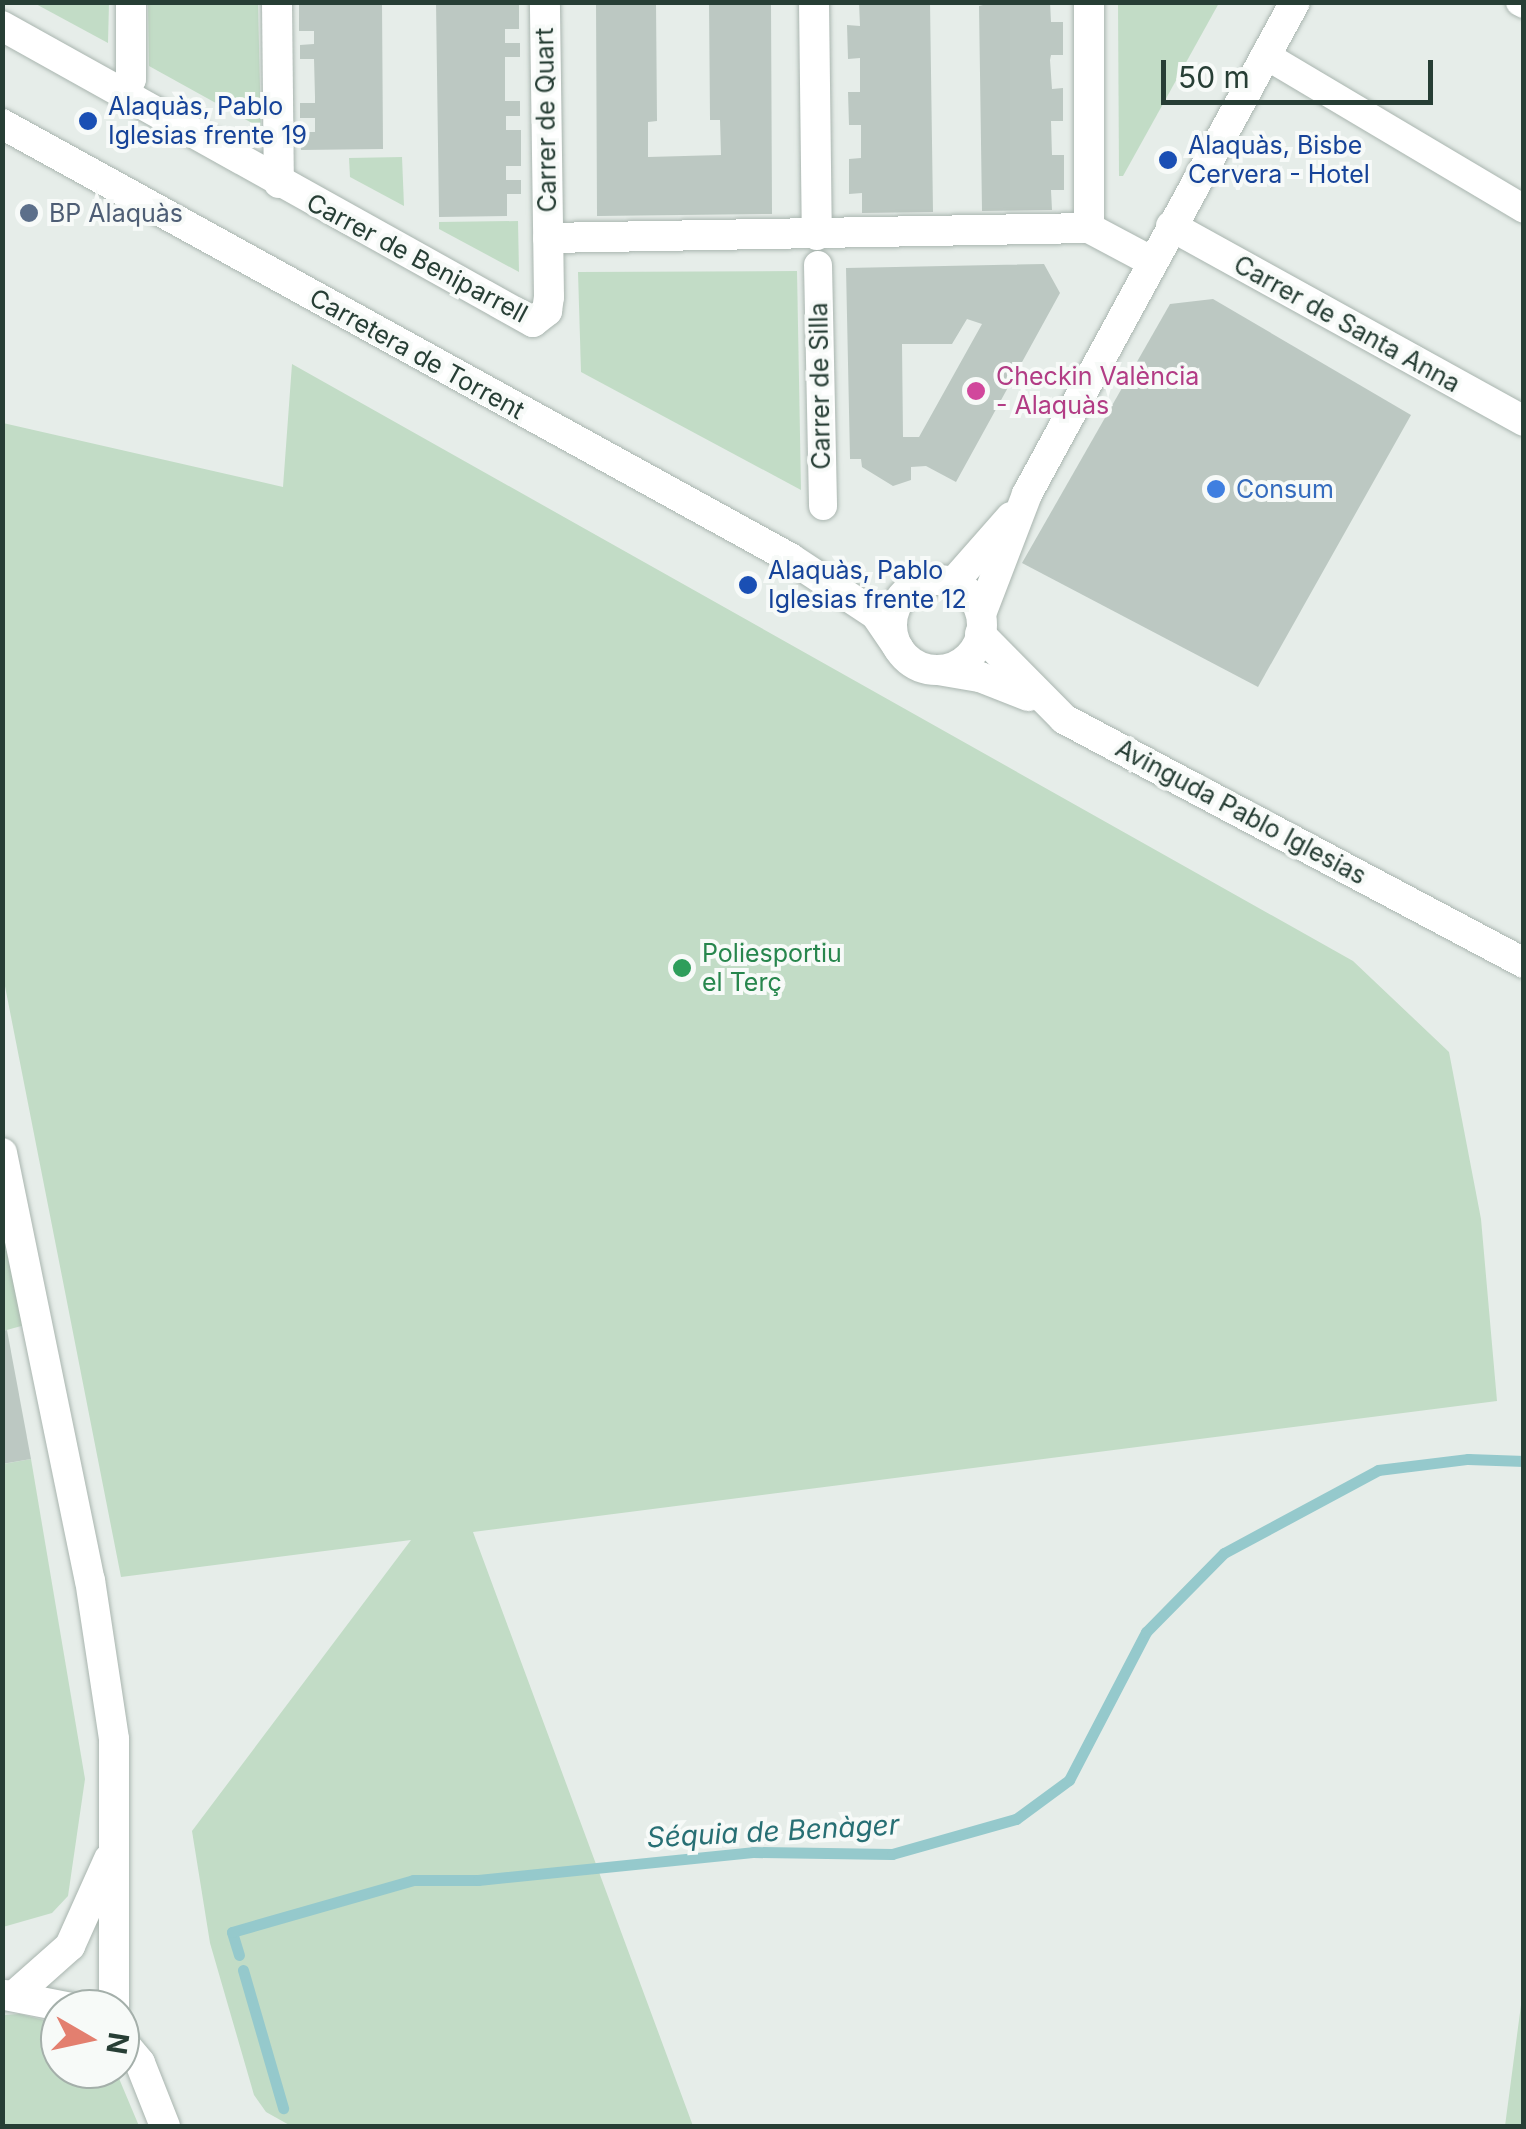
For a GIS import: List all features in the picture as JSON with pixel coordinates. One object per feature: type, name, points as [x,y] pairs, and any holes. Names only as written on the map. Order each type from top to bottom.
[{"type":"street","points":[[126,93],[131,2]]},
{"type":"street","points":[[277,2],[280,183]]},
{"type":"street","name":"Carrer de Quart","points":[[544,2],[548,238]]},
{"type":"street","name":"Carrer de Silla","points":[[814,2],[822,506]]},
{"type":"street","points":[[1089,2],[1090,228]]},
{"type":"street","points":[[934,669],[972,655],[1027,494],[1295,2]]},
{"type":"street","name":"Carrer de Beniparrell","points":[[2,26],[526,321],[541,320],[547,310],[548,238]]},
{"type":"street","points":[[1265,55],[1524,209]]},
{"type":"street","name":"Carretera de Torrent","points":[[2,124],[790,558],[828,587],[876,615],[899,649]]},
{"type":"street","name":"Carrer de Santa Anna","points":[[1170,226],[1524,421]]},
{"type":"street","points":[[548,238],[818,250],[1090,228],[1151,262]]},
{"type":"street","points":[[953,583],[1027,494]]},
{"type":"street","points":[[980,624],[971,595],[953,583],[925,582],[902,597],[892,622],[899,649],[910,661],[1022,693],[1064,720]]},
{"type":"street","name":"Carretera de Torrent","points":[[828,587],[867,599],[902,597]]},
{"type":"street","name":"Avinguda Pablo Iglesias","points":[[980,624],[1064,720],[1524,963]]},
{"type":"street","points":[[2,1153],[90,1580],[114,1739],[114,1989]]},
{"type":"street","points":[[10,1994],[49,1968],[82,1928],[105,1876],[116,1829]]},
{"type":"street","points":[[10,1994],[40,2001]]},
{"type":"street","points":[[140,2063],[165,2126]]},
{"type":"green space","points":[[34,3],[109,3],[108,43]]},
{"type":"green space","points":[[148,3],[258,3],[261,128],[149,66]]},
{"type":"green space","points":[[1118,3],[1219,3],[1123,176],[1119,176]]},
{"type":"green space","points":[[402,157],[404,206],[350,177],[349,158]]},
{"type":"green space","points":[[518,221],[519,272],[439,229],[439,222]]},
{"type":"green space","points":[[797,271],[801,490],[581,372],[578,272]]},
{"type":"green space","name":"Poliesportiu el Terç","points":[[292,364],[1353,961],[1449,1052],[1481,1219],[1497,1401],[473,1532],[693,2126],[291,2126],[266,2112],[254,2095],[210,1943],[192,1831],[411,1540],[121,1577],[3,976],[3,423],[283,487]]},
{"type":"green space","points":[[2,1209],[25,1325],[3,1331],[2,1331]]},
{"type":"green space","points":[[31,1459],[85,1779],[68,1896],[52,1913],[3,1927],[3,1464]]},
{"type":"green space","points":[[1523,1989],[1523,2126],[1505,2126],[1521,2005]]},
{"type":"green space","points":[[3,2015],[40,2019],[40,2089],[123,2089],[139,2126],[3,2126]]},
{"type":"building","points":[[299,2],[382,2],[383,149],[301,150],[300,132],[315,132],[315,118],[300,118],[300,103],[315,103],[315,97],[314,59],[300,59],[300,45],[314,44],[314,31],[299,31]]},
{"type":"building","points":[[436,2],[519,2],[519,29],[505,29],[505,43],[520,43],[520,57],[505,57],[505,101],[520,101],[520,116],[506,116],[506,130],[521,130],[521,166],[506,166],[506,180],[521,180],[521,194],[507,194],[507,216],[439,217]]},
{"type":"building","points":[[596,2],[656,2],[657,121],[648,122],[648,157],[721,155],[720,120],[710,120],[709,2],[771,2],[772,214],[597,216]]},
{"type":"building","points":[[859,2],[930,2],[933,212],[862,213],[862,193],[849,194],[849,159],[861,158],[861,125],[849,125],[848,92],[860,92],[860,58],[848,59],[847,25],[860,26]]},
{"type":"building","points":[[995,2],[1050,2],[1051,22],[1063,22],[1063,55],[1051,55],[1050,60],[1052,89],[1063,88],[1063,121],[1051,121],[1052,155],[1064,155],[1064,190],[1051,190],[1052,210],[982,211],[979,6]]},
{"type":"building","name":"Checkin València - Alaquàs","points":[[1044,264],[1060,293],[956,482],[926,466],[911,467],[911,480],[893,486],[862,467],[861,459],[850,459],[846,268]],"holes":[[[967,319],[982,324],[919,437],[903,437],[902,344],[952,344]]]},
{"type":"building","name":"Consum","points":[[1213,299],[1411,415],[1258,687],[1022,563],[1170,304]]},
{"type":"building","points":[[7,1330],[31,1459],[2,1464],[2,1331]]},
{"type":"waterway","name":"Séquia de Benàger","points":[[239,1955],[232,1932],[413,1880],[478,1880],[753,1852],[892,1854],[1016,1819],[1069,1780],[1146,1632],[1224,1553],[1378,1470],[1468,1459],[1524,1461]]},
{"type":"waterway","points":[[243,1970],[283,2108]]},
{"type":"place","name":"Alaquàs, Pablo Iglesias frente 19","points":[[88,121]]},
{"type":"place","name":"Alaquàs, Bisbe Cervera - Hotel","points":[[1168,160]]},
{"type":"place","name":"BP Alaquàs","points":[[29,213]]},
{"type":"place","name":"Checkin València - Alaquàs","points":[[976,391]]},
{"type":"place","name":"Consum","points":[[1216,489]]},
{"type":"place","name":"Alaquàs, Pablo Iglesias frente 12","points":[[748,585]]},
{"type":"place","name":"Poliesportiu el Terç","points":[[682,968]]}]
